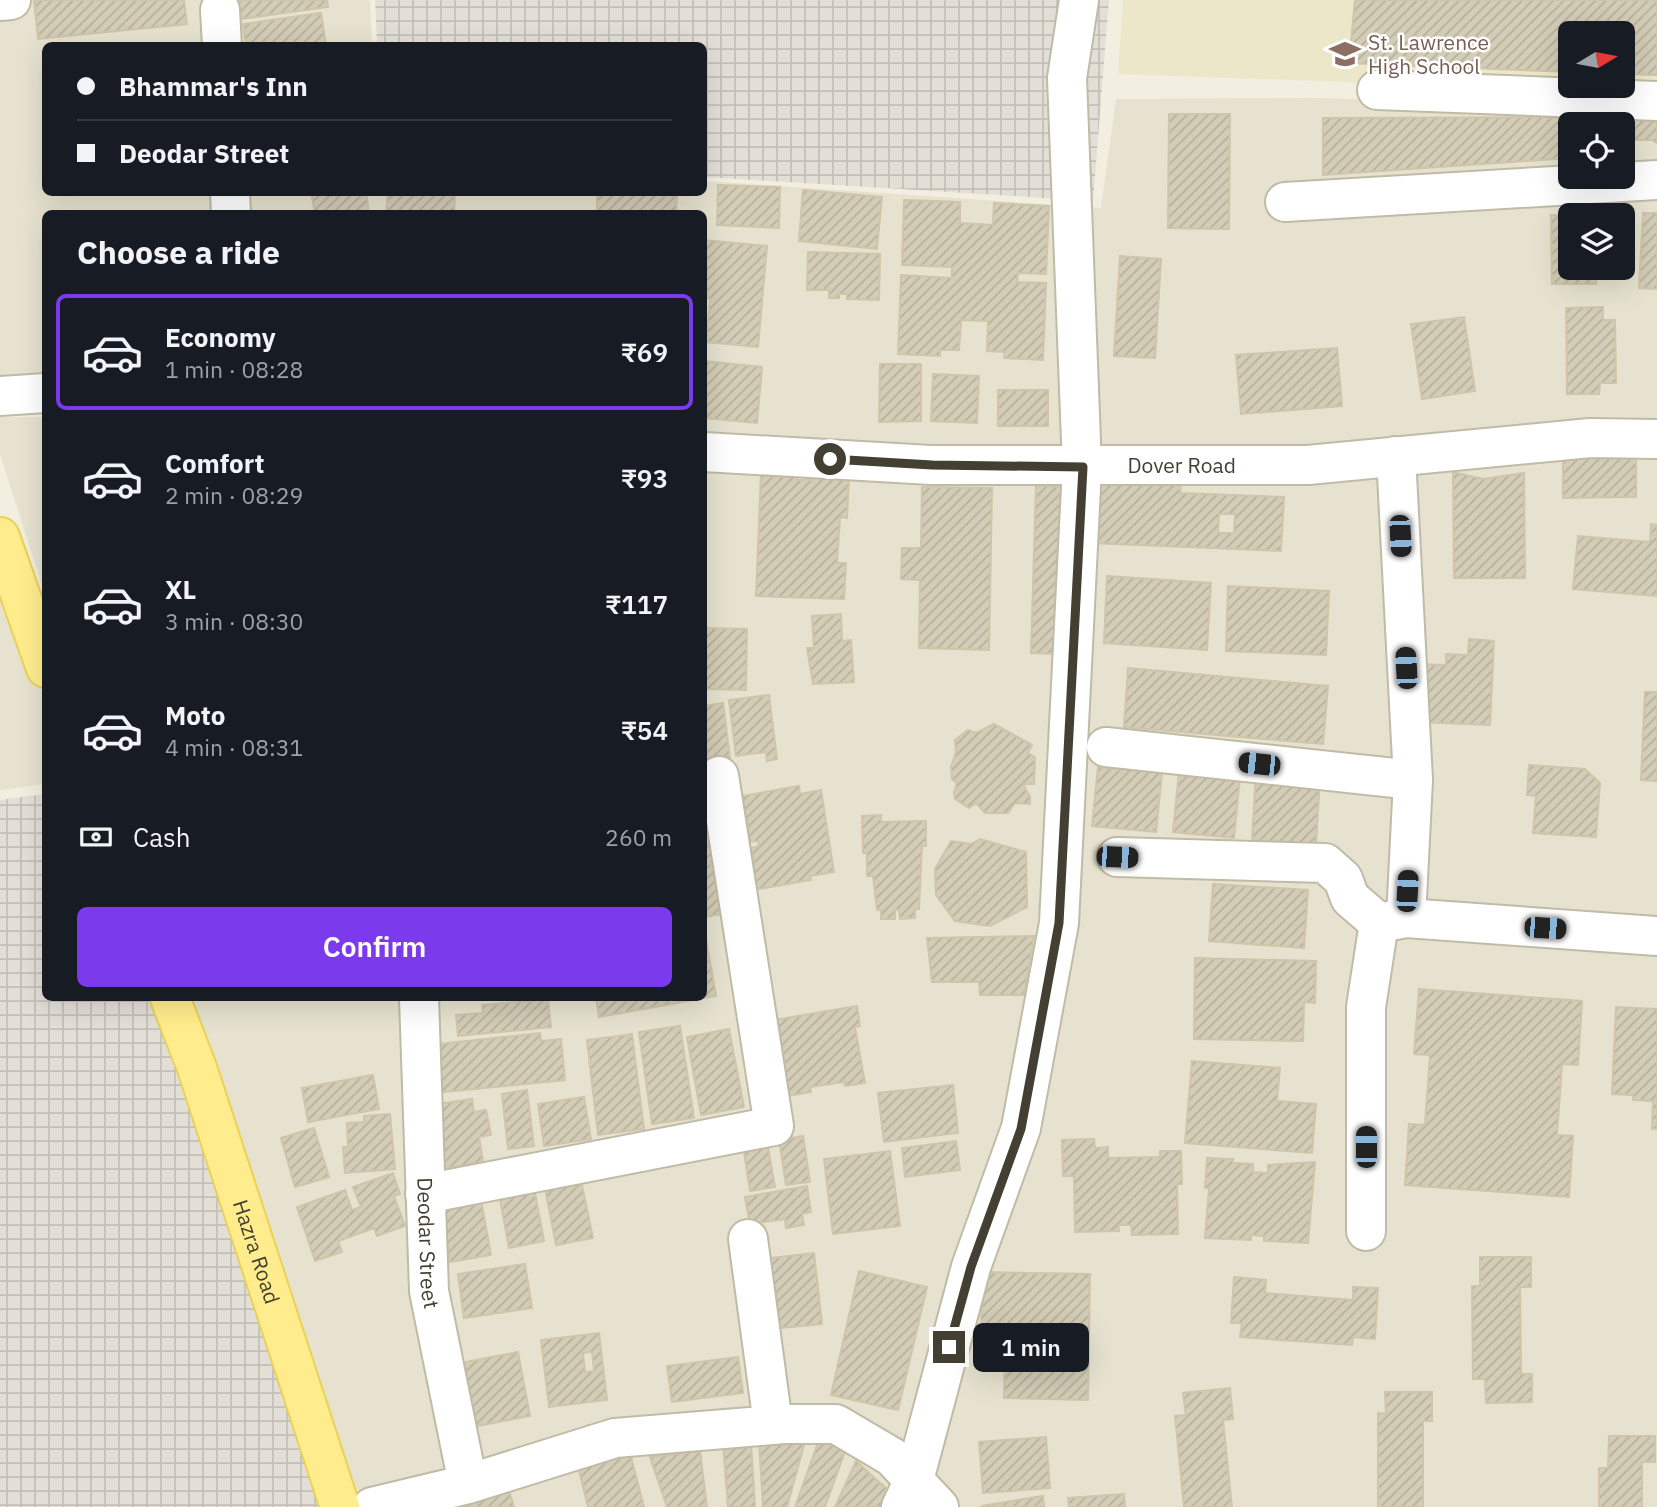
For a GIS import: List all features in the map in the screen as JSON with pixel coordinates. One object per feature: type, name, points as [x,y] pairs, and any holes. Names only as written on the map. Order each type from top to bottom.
[{"type":"main road","points":[[0,537],[42,657]]},
{"type":"main road","name":"Hazra Road","points":[[171,1001],[197,1068],[340,1507]]},
{"type":"street","points":[[0,1],[12,0]]},
{"type":"street","points":[[918,1498],[971,1267],[1021,1129],[1059,923],[1083,467],[1068,78],[1079,0]]},
{"type":"street","points":[[1377,90],[1657,101]]},
{"type":"street","points":[[1285,202],[1657,180]]},
{"type":"street","points":[[0,396],[42,393]]},
{"type":"street","name":"Dover Road","points":[[707,452],[932,465],[1308,465],[1590,438],[1657,439]]},
{"type":"street","points":[[1366,1231],[1366,1007],[1392,921],[1413,780],[1396,456]]},
{"type":"street","points":[[1106,747],[1413,780]]},
{"type":"street","points":[[425,1194],[774,1126],[719,776]]},
{"type":"street","points":[[1117,857],[1325,863],[1343,878],[1350,898],[1392,921],[1657,936]]},
{"type":"street","name":"Deodar Street","points":[[419,1001],[429,1292],[468,1484]]},
{"type":"street","points":[[748,1240],[774,1424]]},
{"type":"street","points":[[372,1507],[468,1484],[615,1438],[774,1424],[836,1424],[892,1457],[918,1498]]},
{"type":"shaded area","points":[[0,0],[370,0],[372,42],[42,42],[42,196],[707,196],[707,181],[1101,208],[1116,99],[1314,98],[1657,108],[1657,431],[1309,456],[707,445],[707,210],[42,210],[42,382],[0,386]]},
{"type":"shaded area","points":[[375,0],[1109,0],[1093,201],[707,177],[707,42],[377,42]]},
{"type":"shaded area","name":"St. Lawrence High School","points":[[1123,0],[1657,0],[1657,93],[1635,92],[1635,21],[1558,21],[1558,90],[1118,74]]},
{"type":"shaded area","points":[[0,417],[42,417],[42,586],[0,454]]},
{"type":"shaded area","points":[[1657,449],[1657,1507],[340,1507],[177,1001],[707,1001],[707,460]]},
{"type":"shaded area","points":[[0,571],[42,686],[42,784],[0,790]]},
{"type":"shaded area","points":[[42,794],[42,1001],[152,1001],[197,1108],[328,1507],[0,1507],[0,800]]},
{"type":"building","points":[[34,0],[184,0],[187,24],[38,39]]},
{"type":"building","points":[[239,0],[327,0],[328,7],[241,19]]},
{"type":"building","points":[[1355,0],[1657,0],[1657,75],[1635,74],[1635,21],[1558,21],[1558,72],[1349,63]]},
{"type":"building","points":[[321,13],[326,42],[245,42],[243,24]]},
{"type":"building","points":[[1169,114],[1230,114],[1229,229],[1168,228]]},
{"type":"building","points":[[1635,114],[1657,114],[1657,143],[1652,140],[1635,140]]},
{"type":"building","points":[[1558,117],[1558,159],[1323,175],[1323,118]]},
{"type":"building","points":[[718,185],[780,187],[779,228],[717,225]]},
{"type":"building","points":[[803,190],[882,197],[877,249],[799,241]]},
{"type":"building","points":[[312,196],[367,196],[368,210],[314,210]]},
{"type":"building","points":[[388,196],[455,196],[454,210],[386,210]]},
{"type":"building","points":[[597,196],[677,196],[676,210],[597,210]]},
{"type":"building","points":[[904,200],[960,202],[960,223],[993,225],[994,203],[1049,206],[1046,274],[1018,273],[1017,282],[1046,283],[1043,360],[1004,358],[1005,352],[987,351],[988,321],[961,320],[959,350],[940,350],[940,356],[898,354],[901,275],[952,278],[952,267],[902,265]]},
{"type":"building","points":[[1643,213],[1657,213],[1657,289],[1639,288]]},
{"type":"building","points":[[1551,215],[1558,215],[1558,280],[1596,280],[1596,284],[1552,284]]},
{"type":"building","points":[[707,240],[767,246],[758,347],[707,342],[710,299],[707,298]]},
{"type":"building","points":[[808,252],[880,254],[879,300],[847,299],[847,294],[839,294],[839,298],[829,298],[829,290],[807,290]]},
{"type":"building","points":[[1120,256],[1161,259],[1155,358],[1114,356]]},
{"type":"building","points":[[1603,307],[1603,320],[1615,320],[1616,383],[1600,383],[1599,394],[1567,394],[1566,308]]},
{"type":"building","points":[[1464,317],[1475,391],[1422,399],[1411,324]]},
{"type":"building","points":[[1337,348],[1342,406],[1241,414],[1236,355]]},
{"type":"building","points":[[707,361],[762,367],[757,423],[707,418]]},
{"type":"building","points":[[880,364],[921,364],[921,421],[879,422]]},
{"type":"building","points":[[933,374],[979,376],[977,423],[931,421]]},
{"type":"building","points":[[998,390],[1048,390],[1048,426],[998,426]]},
{"type":"building","points":[[1563,454],[1636,454],[1636,497],[1563,498]]},
{"type":"building","points":[[1453,472],[1483,479],[1524,473],[1525,578],[1454,578]]},
{"type":"building","points":[[761,473],[797,474],[797,480],[812,480],[812,475],[849,476],[847,518],[840,517],[837,563],[846,563],[844,599],[756,596]]},
{"type":"building","points":[[1094,480],[1181,483],[1180,493],[1284,497],[1281,551],[1091,543]],"holes":[[[1219,514],[1235,514],[1234,533],[1218,533]]]},
{"type":"building","points":[[1036,486],[1066,487],[1061,654],[1031,653]]},
{"type":"building","points":[[922,487],[992,488],[989,650],[919,648],[920,580],[901,579],[902,548],[921,548]]},
{"type":"building","points":[[1651,524],[1657,525],[1657,596],[1573,589],[1578,536],[1650,542]]},
{"type":"building","points":[[1107,576],[1211,583],[1207,650],[1104,643]]},
{"type":"building","points":[[1228,586],[1329,591],[1326,655],[1226,651]]},
{"type":"building","points":[[841,614],[842,641],[851,640],[854,682],[813,684],[807,648],[814,648],[812,616]]},
{"type":"building","points":[[707,628],[747,629],[746,690],[707,689]]},
{"type":"building","points":[[1469,639],[1494,641],[1490,725],[1420,722],[1414,664],[1446,665],[1446,654],[1468,655]]},
{"type":"building","points":[[1128,668],[1328,686],[1323,744],[1124,727]]},
{"type":"building","points":[[1645,692],[1657,692],[1657,781],[1641,780]]},
{"type":"building","points":[[769,695],[777,759],[767,761],[766,752],[736,756],[729,700]]},
{"type":"building","points":[[723,703],[730,758],[707,761],[707,706]]},
{"type":"building","points":[[994,724],[1032,745],[1028,753],[1035,757],[1034,784],[1023,784],[1030,797],[1030,804],[1015,803],[1008,813],[985,813],[976,803],[969,808],[955,799],[957,783],[952,779],[951,767],[956,752],[955,740],[968,730],[976,733]]},
{"type":"building","points":[[1529,765],[1585,769],[1600,783],[1596,837],[1533,833],[1536,796],[1527,795]]},
{"type":"building","points":[[1098,767],[1162,773],[1156,832],[1092,826]]},
{"type":"building","points":[[1179,771],[1240,777],[1234,838],[1173,832]]},
{"type":"building","points":[[1256,772],[1320,776],[1316,844],[1252,840]]},
{"type":"building","points":[[799,786],[800,794],[821,790],[834,872],[810,876],[811,880],[753,890],[749,866],[754,865],[751,848],[759,846],[758,841],[750,842],[747,820],[741,821],[737,797]]},
{"type":"building","points":[[881,815],[881,822],[926,821],[919,909],[915,909],[915,918],[900,919],[899,910],[895,910],[895,919],[881,919],[881,910],[877,910],[873,876],[867,876],[867,853],[863,853],[862,816]]},
{"type":"building","points":[[716,819],[717,860],[710,861],[712,871],[719,870],[731,913],[707,917],[707,820]]},
{"type":"building","points":[[980,839],[1026,852],[1027,907],[990,926],[955,921],[936,895],[935,869],[951,841],[971,844]]},
{"type":"building","points":[[1213,884],[1308,890],[1304,948],[1209,941]]},
{"type":"building","points":[[1034,936],[1024,995],[980,995],[979,982],[932,982],[927,938]]},
{"type":"building","points":[[707,945],[716,996],[707,998]]},
{"type":"building","points":[[1195,958],[1316,961],[1315,1003],[1304,1002],[1303,1041],[1194,1039]]},
{"type":"building","points":[[1419,989],[1582,1001],[1578,1065],[1562,1064],[1557,1135],[1573,1136],[1569,1197],[1405,1185],[1409,1124],[1425,1125],[1430,1055],[1414,1054]]},
{"type":"building","points":[[548,1001],[551,1027],[458,1036],[456,1015],[483,1013],[482,1005]]},
{"type":"building","points":[[596,1001],[688,1001],[599,1017]]},
{"type":"building","points":[[857,1006],[860,1026],[855,1027],[865,1083],[845,1086],[844,1082],[810,1087],[811,1092],[787,1096],[774,1020]]},
{"type":"building","points":[[1616,1007],[1657,1009],[1657,1129],[1652,1129],[1653,1101],[1633,1100],[1633,1095],[1612,1094]]},
{"type":"building","points":[[680,1026],[694,1118],[652,1124],[639,1032]]},
{"type":"building","points":[[729,1029],[744,1107],[701,1115],[687,1037]]},
{"type":"building","points":[[540,1033],[541,1041],[561,1039],[565,1080],[435,1093],[431,1045]]},
{"type":"building","points":[[632,1034],[644,1129],[598,1135],[587,1040]]},
{"type":"building","points":[[1192,1061],[1280,1068],[1277,1101],[1316,1104],[1312,1153],[1185,1143]]},
{"type":"building","points":[[373,1075],[379,1109],[308,1122],[302,1088]]},
{"type":"building","points":[[953,1085],[958,1133],[884,1142],[878,1093]]},
{"type":"building","points":[[527,1090],[534,1146],[508,1149],[502,1094]]},
{"type":"building","points":[[584,1097],[591,1139],[544,1146],[538,1104]]},
{"type":"building","points":[[472,1099],[474,1112],[486,1110],[491,1135],[479,1137],[483,1162],[436,1170],[425,1106]]},
{"type":"building","points":[[390,1114],[395,1169],[345,1173],[343,1147],[348,1147],[347,1123],[364,1122],[364,1116]]},
{"type":"building","points":[[314,1128],[329,1177],[295,1187],[281,1138]]},
{"type":"building","points":[[803,1136],[810,1182],[786,1185],[779,1140]]},
{"type":"building","points":[[1094,1139],[1095,1148],[1108,1147],[1108,1158],[1160,1157],[1160,1151],[1181,1151],[1182,1184],[1177,1184],[1178,1234],[1132,1235],[1131,1225],[1118,1225],[1119,1231],[1075,1232],[1074,1176],[1063,1176],[1062,1140]]},
{"type":"building","points":[[956,1141],[960,1170],[905,1177],[902,1148]]},
{"type":"building","points":[[767,1142],[775,1187],[750,1191],[743,1145]]},
{"type":"building","points":[[890,1151],[900,1226],[833,1234],[824,1159]]},
{"type":"building","points":[[1207,1158],[1233,1159],[1233,1163],[1253,1164],[1253,1172],[1268,1173],[1268,1165],[1315,1162],[1308,1243],[1264,1241],[1264,1236],[1251,1235],[1251,1240],[1205,1238],[1209,1188],[1205,1188]]},
{"type":"building","points":[[579,1171],[593,1238],[556,1245],[543,1178]]},
{"type":"building","points":[[393,1173],[400,1194],[394,1196],[405,1226],[377,1236],[374,1228],[338,1241],[342,1252],[315,1261],[297,1207],[345,1190],[352,1210],[361,1207],[353,1187]]},
{"type":"building","points":[[533,1182],[544,1241],[509,1248],[498,1189]]},
{"type":"building","points":[[807,1186],[811,1212],[802,1214],[804,1225],[786,1228],[785,1219],[750,1224],[745,1197]]},
{"type":"building","points":[[481,1200],[491,1255],[450,1262],[440,1208]]},
{"type":"building","points":[[814,1253],[822,1324],[770,1329],[762,1259]]},
{"type":"building","points":[[1480,1257],[1531,1257],[1531,1287],[1520,1287],[1521,1374],[1532,1374],[1532,1402],[1486,1403],[1485,1379],[1473,1379],[1472,1286],[1480,1286]]},
{"type":"building","points":[[525,1264],[532,1308],[464,1318],[458,1274]]},
{"type":"building","points":[[859,1271],[927,1287],[898,1410],[831,1395]]},
{"type":"building","points":[[982,1272],[1090,1274],[1088,1400],[1004,1398],[1005,1346],[981,1345]]},
{"type":"building","points":[[1234,1277],[1266,1280],[1265,1293],[1353,1300],[1353,1287],[1378,1288],[1375,1339],[1353,1337],[1352,1345],[1240,1337],[1242,1323],[1231,1323]]},
{"type":"building","points":[[599,1333],[607,1400],[549,1407],[541,1340]],"holes":[[[592,1352],[594,1371],[585,1372],[583,1353]]]},
{"type":"building","points":[[518,1352],[530,1416],[467,1428],[455,1364]]},
{"type":"building","points":[[738,1357],[743,1393],[672,1402],[667,1366]]},
{"type":"building","points":[[1230,1388],[1233,1419],[1223,1420],[1232,1507],[1184,1507],[1175,1416],[1186,1415],[1183,1393]]},
{"type":"building","points":[[1385,1392],[1432,1392],[1432,1421],[1423,1421],[1423,1507],[1378,1507],[1378,1413],[1386,1414]]},
{"type":"building","points":[[821,1434],[848,1443],[825,1507],[795,1507]]},
{"type":"building","points":[[1609,1436],[1655,1436],[1655,1462],[1642,1462],[1642,1507],[1599,1507],[1599,1468],[1608,1468]]},
{"type":"building","points":[[1046,1437],[1050,1488],[983,1493],[979,1442]]},
{"type":"building","points":[[806,1438],[787,1507],[763,1507],[759,1441]]},
{"type":"building","points":[[751,1442],[755,1507],[728,1507],[723,1444]]},
{"type":"building","points":[[629,1449],[644,1507],[588,1507],[577,1462]]},
{"type":"building","points":[[700,1451],[707,1507],[667,1507],[650,1457]]},
{"type":"building","points":[[856,1461],[888,1490],[880,1507],[835,1507]]},
{"type":"building","points":[[506,1481],[514,1507],[426,1507]]},
{"type":"building","points":[[1124,1494],[1125,1507],[1069,1507],[1068,1498]]},
{"type":"building","points":[[1043,1496],[1044,1507],[981,1506]]},
{"type":"place","name":"St. Lawrence High School","points":[[1345,54]]},
{"type":"route","points":[[830,459],[932,465],[1083,467],[1059,923],[1021,1129],[971,1267],[949,1347]]}]
